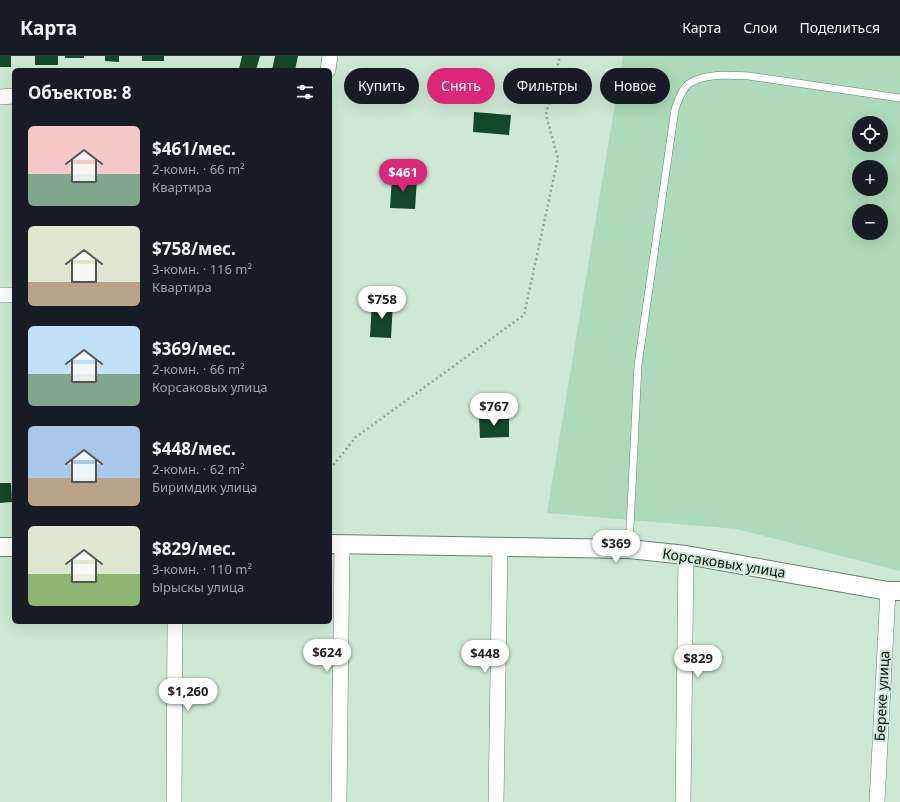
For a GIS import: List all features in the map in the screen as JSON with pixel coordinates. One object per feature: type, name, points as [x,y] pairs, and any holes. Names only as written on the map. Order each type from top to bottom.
[{"type":"street","points":[[328,68],[330,56]]},
{"type":"street","points":[[0,97],[12,96]]},
{"type":"street","points":[[0,295],[12,295]]},
{"type":"street","points":[[336,544],[339,802]]},
{"type":"street","name":"Корсаковых улица","points":[[336,544],[629,549],[686,555],[894,591]]},
{"type":"street","points":[[0,547],[12,547]]},
{"type":"street","points":[[496,802],[500,547]]},
{"type":"street","points":[[683,802],[686,555]]},
{"type":"street","name":"Береке улица","points":[[877,802],[894,591]]},
{"type":"street","points":[[174,802],[175,624]]},
{"type":"lane","points":[[629,549],[638,365],[675,109],[679,96],[689,83],[706,77],[728,74],[900,98]]},
{"type":"path","points":[[332,467],[356,437],[524,315],[558,158],[546,115],[560,56]]},
{"type":"green space","points":[[623,56],[900,56],[900,571],[737,529],[547,513],[615,104],[670,104],[670,68],[621,68]]},
{"type":"building","points":[[0,56],[11,56],[11,67],[0,67]]},
{"type":"building","points":[[35,56],[58,56],[58,65],[35,65]]},
{"type":"building","points":[[65,56],[84,56],[84,58],[65,58]]},
{"type":"building","points":[[105,56],[119,56],[119,62],[105,61]]},
{"type":"building","points":[[142,56],[164,56],[164,61],[142,61]]},
{"type":"building","points":[[242,56],[260,56],[257,68],[239,68]]},
{"type":"building","points":[[275,56],[298,56],[295,68],[272,68]]},
{"type":"building","points":[[474,112],[511,115],[509,135],[473,132]]},
{"type":"building","points":[[392,177],[417,179],[415,209],[390,208]]},
{"type":"building","points":[[372,301],[393,302],[391,338],[370,337]]},
{"type":"building","points":[[479,416],[509,416],[509,437],[480,438]]},
{"type":"building","points":[[0,483],[11,483],[12,502],[0,503]]}]
